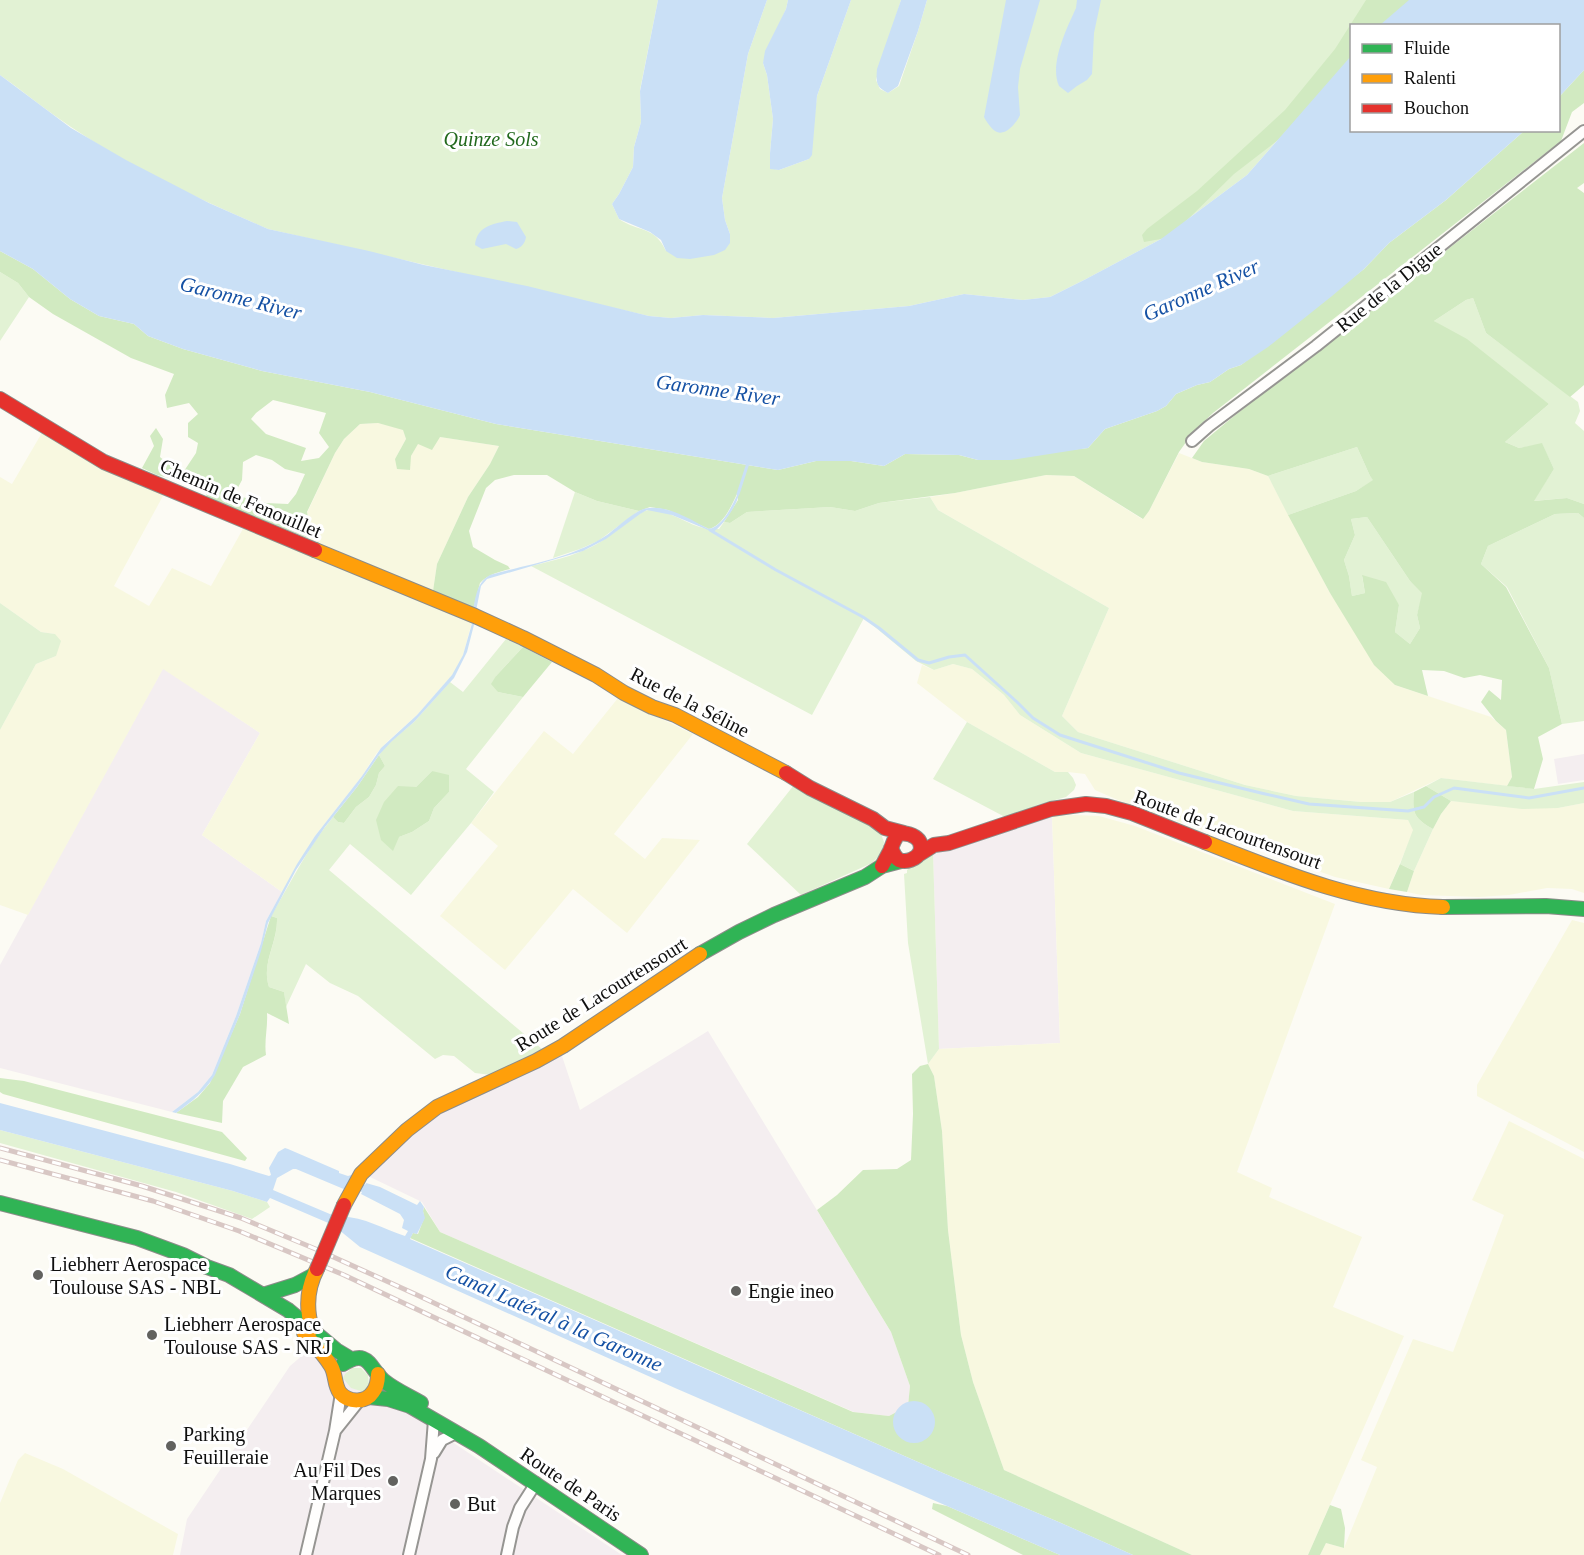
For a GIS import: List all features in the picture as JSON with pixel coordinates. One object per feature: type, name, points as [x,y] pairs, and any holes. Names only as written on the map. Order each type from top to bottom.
[{"type":"main road","name":"Chemin de Fenouillet","points":[[0,399],[104,462],[475,616]]},
{"type":"main road","name":"Rue de la Séline","points":[[475,616],[544,648],[652,707],[675,715],[781,770],[827,797],[873,819],[885,828],[910,835]]},
{"type":"main road","name":"Route de Lacourtensourt","points":[[312,1329],[309,1319],[310,1290],[315,1272],[344,1205],[355,1183],[407,1130],[437,1107],[536,1061],[562,1046],[702,953],[739,932],[865,877],[882,866],[911,861],[934,845],[949,843],[1051,809],[1086,804],[1106,806],[1132,813],[1310,882],[1399,903],[1457,908],[1551,905],[1584,909]]},
{"type":"main road","points":[[885,828],[894,856],[901,861]]},
{"type":"main road","points":[[882,866],[897,836],[910,835],[934,845]]},
{"type":"main road","points":[[910,835],[920,847],[918,855]]},
{"type":"main road","name":"Route de Paris","points":[[0,1203],[119,1232],[183,1255],[207,1267],[293,1323],[333,1368],[336,1384],[346,1397],[388,1399],[410,1407],[479,1446],[641,1555]]},
{"type":"main road","name":"Route de Paris","points":[[207,1267],[229,1275],[288,1310],[336,1350],[351,1359],[368,1361],[383,1380],[424,1405],[479,1446]]},
{"type":"main road","points":[[263,1295],[295,1285],[315,1272]]},
{"type":"main road","points":[[336,1376],[341,1365],[351,1359]]},
{"type":"main road","points":[[364,1399],[377,1387],[378,1374]]},
{"type":"street","name":"Rue de la Digue","points":[[1192,441],[1316,346],[1584,131]]},
{"type":"street","points":[[306,1555],[335,1431],[341,1393]]},
{"type":"street","points":[[335,1431],[364,1399]]},
{"type":"street","points":[[409,1555],[431,1459],[434,1420]]},
{"type":"street","points":[[431,1459],[442,1440],[456,1433]]},
{"type":"street","points":[[507,1555],[520,1508],[536,1483]]},
{"type":"shaded area","points":[[163,668],[260,733],[202,835],[282,892],[266,921],[261,943],[236,1016],[212,1075],[198,1092],[172,1112],[0,1068],[0,965]]},
{"type":"shaded area","points":[[1584,754],[1584,780],[1558,784],[1554,759]]},
{"type":"shaded area","points":[[1052,816],[1060,1043],[939,1049],[933,852]]},
{"type":"shaded area","points":[[708,1031],[891,1332],[910,1386],[908,1406],[889,1416],[854,1412],[440,1232],[422,1202],[368,1176],[419,1126],[441,1111],[561,1053],[580,1110]]},
{"type":"shaded area","points":[[311,1348],[622,1555],[180,1555],[187,1519],[290,1366]]},
{"type":"green space","name":"Quinze Sols","points":[[0,0],[658,0],[640,90],[641,122],[634,147],[633,167],[612,204],[619,219],[657,237],[666,251],[730,234],[725,220],[722,198],[748,54],[767,0],[788,0],[763,63],[767,75],[773,119],[770,168],[779,170],[809,159],[817,96],[851,0],[901,0],[876,80],[880,89],[888,93],[899,86],[927,0],[1409,0],[1356,24],[1350,24],[1350,57],[1247,175],[1161,239],[1050,297],[1023,300],[964,294],[909,306],[773,318],[703,315],[671,318],[649,316],[268,229],[142,170],[62,121],[0,75]]},
{"type":"green space","points":[[1366,0],[1410,0],[1387,24],[1351,24]]},
{"type":"green space","points":[[1350,25],[1350,63],[1278,140],[1234,174],[1166,238],[1144,242],[1142,235],[1147,229],[1197,191],[1285,110],[1335,49]]},
{"type":"green space","points":[[1584,70],[1584,103],[1572,112],[1561,141],[1213,413],[1194,431],[1179,452],[1143,519],[1074,476],[1046,475],[955,493],[879,503],[855,511],[830,507],[747,512],[730,523],[724,522],[738,500],[738,492],[723,519],[709,529],[668,510],[650,507],[639,511],[597,501],[575,492],[547,475],[514,475],[495,480],[486,488],[469,531],[473,547],[510,569],[490,575],[480,583],[473,610],[433,591],[437,564],[468,497],[499,446],[440,437],[432,450],[418,444],[411,456],[410,470],[397,469],[395,459],[406,439],[403,430],[378,423],[360,424],[344,439],[335,453],[307,512],[310,528],[308,538],[207,498],[204,487],[157,475],[142,468],[154,446],[150,436],[156,428],[163,439],[160,457],[173,468],[184,471],[196,453],[198,443],[188,437],[188,423],[198,414],[189,403],[167,408],[165,395],[174,374],[131,358],[53,314],[29,297],[18,283],[0,272],[0,251],[33,269],[70,299],[99,316],[134,324],[148,336],[183,349],[262,371],[370,392],[496,424],[778,470],[816,461],[851,461],[884,466],[905,454],[959,455],[978,460],[1088,448],[1105,429],[1157,411],[1166,406],[1176,394],[1210,382],[1229,369],[1241,365],[1364,269],[1389,243],[1446,200],[1523,132],[1560,132],[1560,96]],"holes":[[[273,400],[326,413],[319,433],[329,447],[319,458],[301,461],[306,448],[266,434],[251,419]],[[256,455],[272,460],[285,469],[305,474],[296,494],[288,504],[266,503],[234,495],[242,480],[243,462]]]},
{"type":"green space","points":[[1584,143],[1584,183],[1577,188],[1584,193],[1584,385],[1570,397],[1486,333],[1473,298],[1466,300],[1434,321],[1467,339],[1549,404],[1505,442],[1519,448],[1542,443],[1554,469],[1534,501],[1567,498],[1584,504],[1584,518],[1578,513],[1555,514],[1488,546],[1481,564],[1506,587],[1549,668],[1562,724],[1538,737],[1543,759],[1534,789],[1507,786],[1512,777],[1506,730],[1481,702],[1489,690],[1501,700],[1502,680],[1480,675],[1464,678],[1444,671],[1422,670],[1428,696],[1395,685],[1374,665],[1330,593],[1288,515],[1356,491],[1373,480],[1357,447],[1268,476],[1249,469],[1202,462],[1192,458],[1204,441]],"holes":[[[1367,517],[1410,581],[1422,593],[1417,615],[1420,628],[1410,644],[1395,632],[1399,605],[1386,582],[1362,575],[1365,593],[1352,596],[1344,560],[1355,535],[1351,519]]]},
{"type":"green space","points":[[0,272],[18,283],[29,297],[0,341]]},
{"type":"green space","points":[[1473,298],[1486,333],[1578,402],[1580,411],[1575,423],[1584,431],[1584,504],[1567,498],[1533,501],[1554,469],[1542,444],[1519,448],[1505,442],[1549,404],[1434,321],[1466,300]]},
{"type":"green space","points":[[378,423],[403,429],[406,439],[395,459],[411,456],[418,443],[440,437],[499,446],[468,497],[437,564],[433,591],[308,538],[310,528],[307,513],[335,453],[344,439],[360,424]]},
{"type":"green space","points":[[43,431],[128,479],[164,494],[114,586],[149,606],[172,568],[211,586],[244,527],[472,622],[463,655],[454,673],[417,715],[376,754],[362,776],[315,836],[282,892],[202,835],[260,733],[163,669],[28,915],[0,905],[0,730],[36,664],[56,656],[55,634],[41,632],[0,603],[0,477],[12,484]]},
{"type":"green space","points":[[1357,447],[1374,480],[1356,491],[1288,515],[1268,476]]},
{"type":"green space","points":[[1179,453],[1202,462],[1249,469],[1268,476],[1330,593],[1395,685],[1491,717],[1506,730],[1512,777],[1507,786],[1441,778],[1390,802],[1361,802],[1296,796],[1245,785],[1078,732],[1062,716],[1109,608],[938,510],[930,497],[1046,475],[1074,476],[1142,519],[1149,511]]},
{"type":"green space","points":[[575,492],[597,501],[639,511],[598,541],[553,558]]},
{"type":"green space","points":[[930,497],[938,510],[1109,608],[1062,716],[1078,732],[1245,785],[1296,796],[1361,802],[1390,802],[1414,792],[1413,805],[1418,818],[1433,829],[1414,871],[1400,864],[1413,830],[1408,820],[1293,811],[1081,753],[1020,715],[1004,695],[972,669],[953,664],[934,670],[916,661],[864,618],[812,715],[531,566],[588,549],[648,510],[667,513],[702,528],[719,529],[724,522],[730,523],[747,512],[830,507],[855,511],[879,503]]},
{"type":"green space","points":[[1578,513],[1584,518],[1584,721],[1562,724],[1549,668],[1507,587],[1481,564],[1488,546],[1555,514]]},
{"type":"green space","points":[[1367,517],[1410,581],[1423,593],[1417,615],[1420,628],[1410,644],[1395,632],[1399,605],[1362,576],[1365,593],[1352,596],[1344,560],[1355,535],[1351,519]]},
{"type":"green space","points":[[0,603],[41,632],[55,634],[61,641],[56,656],[36,664],[0,730]]},
{"type":"green space","points":[[506,639],[523,647],[496,676],[498,692],[523,697],[466,769],[494,792],[471,823],[411,895],[350,844],[329,870],[542,1049],[491,1075],[475,1073],[454,1056],[443,1055],[435,1059],[358,996],[330,983],[306,964],[286,1007],[284,992],[269,987],[267,978],[268,961],[277,927],[277,918],[271,916],[316,840],[333,817],[338,822],[344,823],[356,807],[369,797],[376,785],[379,773],[385,766],[379,755],[387,745],[414,722],[450,682],[463,692]],"holes":[[[432,771],[449,792],[434,808],[429,821],[399,837],[416,787]]]},
{"type":"green space","points":[[523,647],[552,662],[523,697],[498,692],[491,684]]},
{"type":"green space","points":[[953,664],[972,669],[1004,695],[1020,715],[1081,753],[1293,811],[1408,820],[1414,830],[1389,889],[1335,877],[1118,800],[1095,790],[1085,774],[1055,772],[967,722],[917,683],[922,665],[934,670]]},
{"type":"green space","points":[[618,698],[693,734],[614,834],[645,859],[662,838],[700,840],[627,933],[573,889],[505,970],[440,916],[498,846],[471,823],[544,731],[573,754]]},
{"type":"green space","points":[[967,722],[1055,772],[1068,772],[1076,785],[1074,790],[1066,797],[1005,817],[933,779]]},
{"type":"green space","points":[[379,755],[385,766],[379,773],[376,785],[369,797],[356,807],[344,823],[338,822],[333,817]]},
{"type":"green space","points":[[432,771],[449,775],[449,792],[434,808],[429,821],[399,837],[393,851],[381,840],[376,820],[384,802],[398,786],[416,787]]},
{"type":"green space","points":[[1441,778],[1534,789],[1584,782],[1584,803],[1558,808],[1522,809],[1451,801],[1426,786]]},
{"type":"green space","points":[[794,785],[871,825],[881,834],[884,842],[882,853],[872,863],[801,895],[747,844]]},
{"type":"green space","points":[[1426,786],[1451,801],[1433,829],[1418,818],[1413,805],[1414,792]]},
{"type":"green space","points":[[1451,801],[1558,808],[1584,803],[1584,893],[1572,889],[1547,888],[1509,895],[1479,897],[1421,895],[1407,892],[1433,829]]},
{"type":"green space","points":[[1052,816],[1099,816],[1135,826],[1335,904],[1237,1172],[1272,1188],[1269,1197],[1362,1237],[1333,1307],[1404,1336],[1308,1555],[1192,1555],[1004,1470],[973,1382],[961,1335],[948,1230],[942,1131],[934,1076],[928,1064],[939,1049],[1060,1043]]},
{"type":"green space","points":[[933,852],[939,1049],[928,1064],[908,943],[904,874]]},
{"type":"green space","points":[[1400,864],[1414,871],[1407,892],[1389,889]]},
{"type":"green space","points":[[271,916],[277,918],[277,927],[268,961],[267,978],[269,987],[284,992],[289,1024],[267,1013],[266,1055],[243,1067],[223,1101],[222,1123],[176,1113],[198,1097],[210,1083],[240,1014]]},
{"type":"green space","points":[[1572,920],[1584,923],[1584,1152],[1477,1096],[1477,1085]]},
{"type":"green space","points":[[928,1064],[934,1076],[942,1131],[948,1230],[961,1335],[973,1382],[1004,1470],[1192,1555],[1133,1555],[410,1238],[413,1233],[418,1234],[424,1218],[424,1207],[440,1232],[853,1412],[889,1416],[908,1406],[910,1386],[891,1332],[817,1210],[837,1195],[863,1170],[897,1169],[911,1160],[912,1074],[920,1066]]},
{"type":"green space","points":[[0,1078],[24,1081],[222,1132],[247,1158],[245,1161],[3,1094],[0,1092]]},
{"type":"green space","points":[[1509,1121],[1584,1159],[1584,1555],[1320,1555],[1326,1543],[1344,1548],[1377,1467],[1361,1460],[1413,1339],[1453,1352],[1504,1215],[1472,1200]]},
{"type":"green space","points":[[0,1130],[233,1191],[267,1202],[270,1207],[252,1219],[176,1192],[0,1143]]},
{"type":"green space","points":[[352,1368],[361,1368],[368,1375],[369,1384],[364,1392],[351,1388],[343,1378]]},
{"type":"green space","points":[[25,1453],[63,1469],[178,1534],[173,1555],[0,1555],[0,1503],[18,1460]]},
{"type":"green space","points":[[933,1503],[947,1506],[1060,1555],[1023,1555],[932,1509]]},
{"type":"green space","points":[[1330,1505],[1341,1509],[1345,1528],[1344,1548],[1326,1543],[1320,1555],[1308,1555]]},
{"type":"water","points":[[658,0],[767,0],[748,54],[722,198],[730,243],[725,250],[714,255],[690,259],[677,258],[666,251],[661,240],[650,232],[619,219],[612,204],[633,167],[634,147],[641,122],[640,91]]},
{"type":"water","points":[[788,0],[851,0],[817,96],[812,155],[809,159],[779,170],[770,169],[773,119],[767,75],[763,63],[765,51],[786,9]]},
{"type":"water","points":[[901,0],[927,0],[898,86],[888,93],[878,84],[877,69]]},
{"type":"water","points":[[1006,0],[1040,0],[1020,69],[1018,87],[1020,115],[1011,128],[1000,133],[993,129],[984,117]]},
{"type":"water","points":[[1077,0],[1101,0],[1094,33],[1092,74],[1068,93],[1059,86],[1056,67],[1060,46],[1076,8]]},
{"type":"water","points":[[1409,0],[1584,0],[1584,70],[1560,96],[1560,24],[1381,24]]},
{"type":"water","name":"Garonne River","points":[[1350,57],[1350,132],[1523,132],[1446,200],[1389,243],[1364,269],[1268,347],[1210,382],[1176,394],[1166,406],[1157,411],[1105,429],[1088,448],[1011,460],[978,460],[959,455],[905,454],[884,466],[851,461],[816,461],[778,470],[496,424],[370,392],[262,371],[183,349],[148,336],[134,324],[99,316],[70,299],[33,269],[0,251],[0,75],[71,128],[126,160],[209,203],[268,229],[527,286],[649,316],[671,318],[703,315],[773,318],[909,306],[964,294],[1023,300],[1050,297],[1161,239],[1247,175]]},
{"type":"water","points":[[507,221],[517,222],[526,237],[520,247],[516,249],[506,244],[482,249],[475,245],[479,234],[486,227]]},
{"type":"water","points":[[739,491],[739,496],[730,514],[713,532],[672,515],[647,510],[606,539],[583,551],[487,579],[481,586],[476,611],[473,610],[480,585],[490,575],[565,555],[594,543],[633,514],[644,509],[657,508],[672,511],[709,529],[724,519]]},
{"type":"water","points":[[473,620],[475,621],[467,652],[454,678],[414,722],[379,755],[296,870],[268,923],[240,1014],[215,1075],[207,1087],[192,1101],[176,1113],[172,1112],[198,1092],[212,1075],[236,1016],[261,943],[266,921],[297,864],[315,836],[381,748],[417,715],[452,675],[463,655]]},
{"type":"water","name":"Canal Latéral à la Garonne","points":[[0,1103],[269,1176],[271,1175],[269,1168],[278,1152],[285,1148],[288,1149],[339,1171],[339,1173],[351,1175],[352,1180],[380,1187],[417,1205],[420,1201],[424,1207],[425,1218],[417,1234],[413,1233],[410,1239],[1133,1555],[1060,1555],[675,1388],[360,1247],[333,1225],[270,1198],[267,1202],[0,1130]],"holes":[[[296,1169],[346,1190],[349,1186],[362,1192],[361,1194],[400,1214],[404,1220],[402,1228],[408,1231],[405,1236],[363,1220],[337,1217],[273,1190],[277,1178]]]},
{"type":"water","points":[[914,1401],[922,1402],[929,1407],[934,1414],[934,1430],[929,1437],[922,1442],[914,1443],[906,1442],[899,1437],[894,1430],[893,1422],[894,1414],[899,1407],[906,1402]]},
{"type":"waterway","points":[[738,494],[748,463]]},
{"type":"waterway","points":[[710,530],[776,570],[863,617],[918,660],[929,663],[965,655],[1033,718],[1060,735],[1179,773],[1309,804],[1408,811],[1424,807],[1434,797],[1454,788],[1529,798],[1584,788]]},
{"type":"railway","points":[[0,1148],[142,1186],[241,1218],[318,1250],[968,1555]]},
{"type":"railway","points":[[0,1160],[153,1201],[239,1231],[344,1275],[939,1555]]},
{"type":"traffic: fast","points":[[700,954],[774,915],[865,877],[882,866],[901,861]]},
{"type":"traffic: fast","points":[[1443,907],[1546,906],[1584,909]]},
{"type":"traffic: fast","points":[[0,1203],[137,1238],[229,1275],[288,1310],[336,1350],[351,1359]]},
{"type":"traffic: fast","points":[[263,1295],[295,1285],[312,1276]]},
{"type":"traffic: fast","points":[[343,1364],[358,1358],[363,1359],[384,1381],[421,1403]]},
{"type":"traffic: fast","points":[[369,1397],[388,1399],[410,1406],[479,1446],[641,1555]]},
{"type":"traffic: slow","points":[[315,550],[523,638],[596,675],[624,693],[675,715],[786,773]]},
{"type":"traffic: slow","points":[[1205,842],[1321,885],[1381,900],[1443,907]]},
{"type":"traffic: slow","points":[[344,1205],[361,1174],[407,1130],[437,1107],[563,1046],[700,954]]},
{"type":"traffic: slow","points":[[312,1329],[308,1299],[317,1269]]},
{"type":"traffic: slow","points":[[304,1333],[331,1366],[338,1390],[348,1399],[362,1400],[370,1396],[375,1388],[378,1374]]},
{"type":"traffic: jam","points":[[0,399],[104,462],[315,550]]},
{"type":"traffic: jam","points":[[786,773],[810,788],[873,819],[885,828],[904,833]]},
{"type":"traffic: jam","points":[[918,855],[934,845],[949,843],[1051,809],[1086,804],[1106,806],[1132,813],[1205,842]]},
{"type":"traffic: jam","points":[[882,866],[894,840],[899,834],[915,837],[921,847],[916,857],[905,861],[897,859],[891,848]]},
{"type":"traffic: jam","points":[[317,1269],[344,1205]]},
{"type":"place","name":"Liebherr Aerospace Toulouse SAS - NBL","points":[[38,1275]]},
{"type":"place","name":"Engie ineo","points":[[736,1291]]},
{"type":"place","name":"Liebherr Aerospace Toulouse SAS - NRJ","points":[[152,1335]]},
{"type":"place","name":"Parking Feuilleraie","points":[[171,1446]]},
{"type":"place","name":"Au Fil Des Marques","points":[[393,1481]]},
{"type":"place","name":"But","points":[[455,1504]]}]
